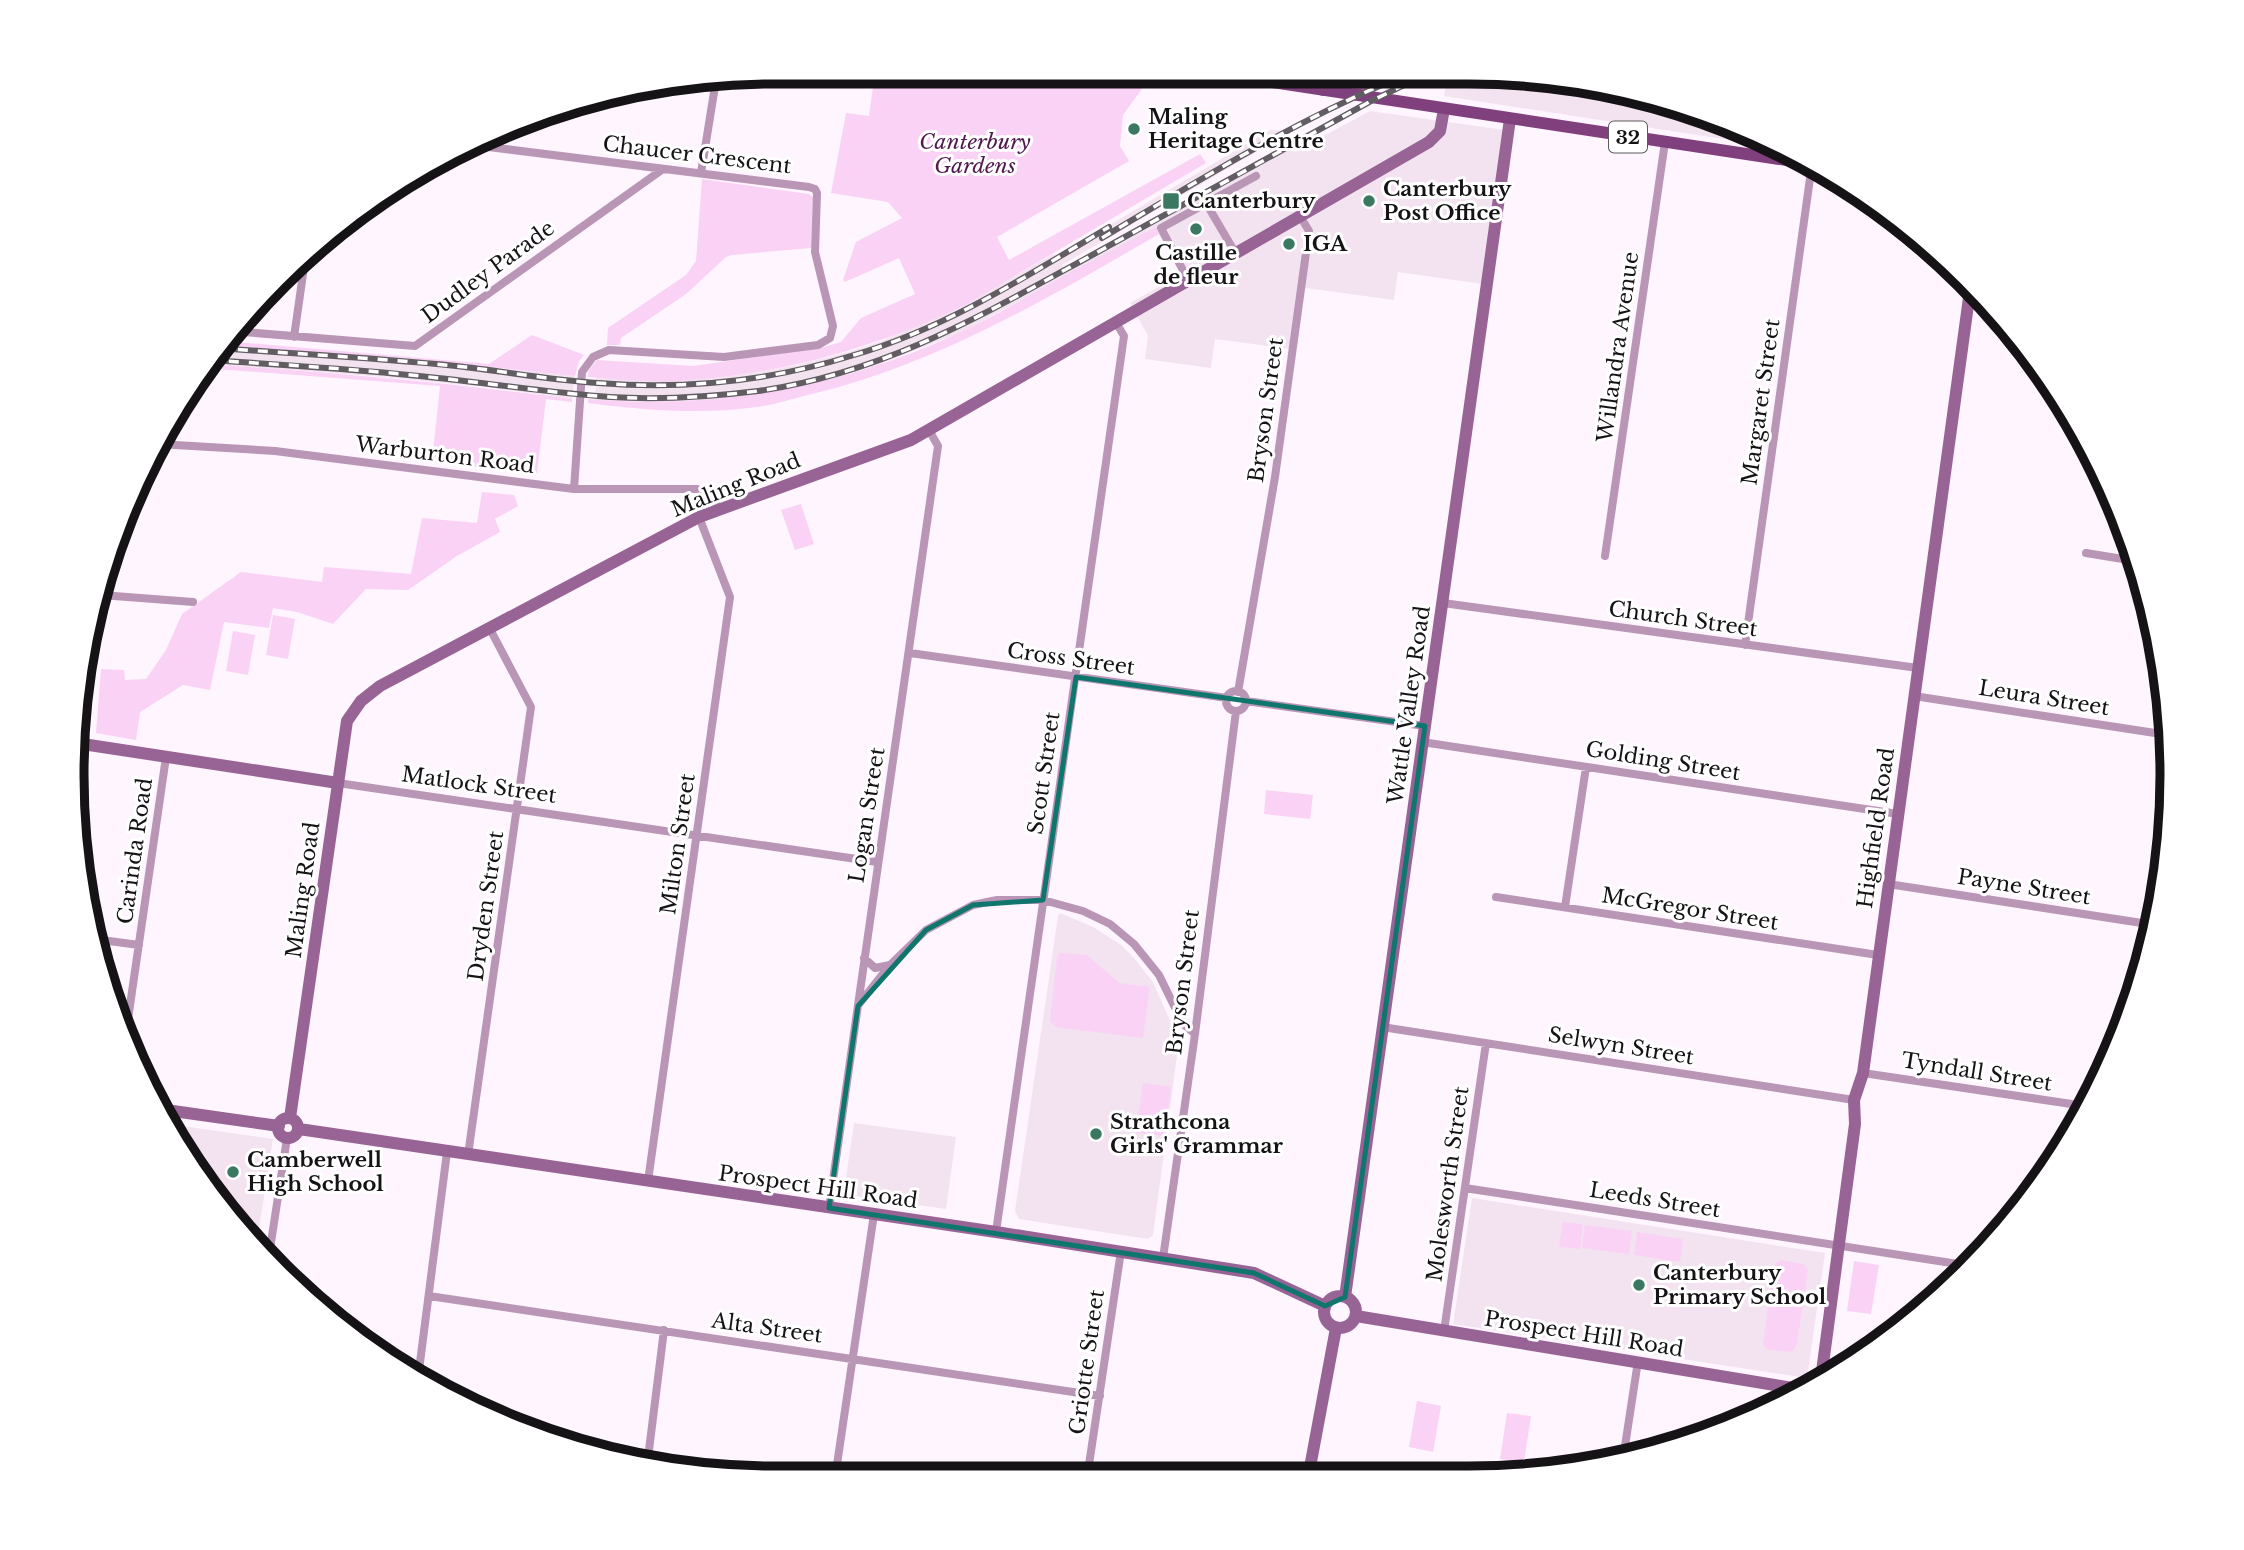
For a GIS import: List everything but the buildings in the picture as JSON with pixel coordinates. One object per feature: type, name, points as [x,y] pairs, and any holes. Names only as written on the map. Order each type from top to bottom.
[{"type":"main road","name":"32","points":[[1292,84],[1784,160]]},
{"type":"street","points":[[1323,90],[1333,84]]},
{"type":"street","points":[[1357,84],[1366,97]]},
{"type":"street","points":[[701,173],[715,87]]},
{"type":"street","name":"Maling Road","points":[[290,1118],[347,721],[361,701],[380,685],[699,517],[911,440],[1429,142],[1440,131],[1444,109]]},
{"type":"street","name":"Wattle Valley Road","points":[[1345,1297],[1510,119]]},
{"type":"street","name":"Willandra Avenue","points":[[1605,556],[1665,142]]},
{"type":"street","name":"Chaucer Crescent","points":[[488,147],[701,173],[815,189],[817,193],[815,253],[833,326],[830,338],[818,345],[724,358],[609,351],[593,357],[582,372],[574,489]]},
{"type":"street","name":"Dudley Parade","points":[[244,332],[415,346],[663,169]]},
{"type":"street","points":[[1188,280],[1161,228],[1256,176]]},
{"type":"street","name":"Margaret Street","points":[[1745,645],[1813,177]]},
{"type":"street","points":[[1206,203],[1236,254]]},
{"type":"street","name":"Bryson Street","points":[[1238,692],[1275,477],[1308,231],[1300,216]]},
{"type":"street","points":[[294,337],[304,269]]},
{"type":"street","name":"Highfield Road","points":[[1823,1367],[1855,1124],[1854,1100],[1863,1073],[1969,298]]},
{"type":"street","name":"Scott Street","points":[[996,1232],[1124,336],[1115,321]]},
{"type":"street","name":"Logan Street","points":[[829,1208],[938,446],[929,430]]},
{"type":"street","name":"Warburton Road","points":[[168,445],[275,451],[574,489],[697,489],[712,495],[718,509]]},
{"type":"street","name":"Milton Street","points":[[648,1181],[730,597],[699,517]]},
{"type":"street","points":[[2086,553],[2124,558]]},
{"type":"street","points":[[108,595],[193,602]]},
{"type":"street","name":"Church Street","points":[[1443,603],[1917,668]]},
{"type":"street","name":"Dryden Street","points":[[468,1155],[531,707],[490,629]]},
{"type":"street","name":"Cross Street","points":[[909,653],[1227,698]]},
{"type":"street","points":[[1238,692],[1246,701],[1243,708],[1236,711],[1229,708],[1227,698],[1231,693],[1238,692]]},
{"type":"street","name":"Leura Street","points":[[1914,696],[2159,734]]},
{"type":"street","points":[[1246,701],[1425,726]]},
{"type":"street","name":"Bryson Street","points":[[1163,1258],[1236,711]]},
{"type":"street","name":"Golding Street","points":[[1422,742],[1898,814]]},
{"type":"street","name":"Matlock Street","points":[[85,744],[877,862]]},
{"type":"street","name":"Carinda Road","points":[[128,1017],[166,757]]},
{"type":"street","points":[[1565,907],[1586,767]]},
{"type":"street","name":"Payne Street","points":[[1888,884],[2144,923]]},
{"type":"street","name":"McGregor Street","points":[[1496,897],[1878,955]]},
{"type":"street","points":[[858,1006],[890,965],[926,930],[973,905],[1009,899],[1043,900],[1083,912],[1110,924],[1134,944],[1159,975],[1183,1024],[1195,1034]]},
{"type":"street","points":[[105,941],[139,946]]},
{"type":"street","points":[[864,958],[875,968],[890,965]]},
{"type":"street","name":"Selwyn Street","points":[[1382,1027],[1854,1100]]},
{"type":"street","name":"Molesworth Street","points":[[1444,1331],[1486,1043]]},
{"type":"street","name":"Tyndall Street","points":[[1863,1073],[2076,1105]]},
{"type":"street","points":[[172,1111],[279,1126]]},
{"type":"street","points":[[290,1118],[297,1122],[299,1129],[294,1136],[287,1138],[281,1135],[279,1126],[283,1120],[290,1118]]},
{"type":"street","name":"Prospect Hill Road","points":[[299,1129],[1254,1273],[1325,1306]]},
{"type":"street","points":[[270,1247],[287,1138]]},
{"type":"street","points":[[419,1367],[447,1152]]},
{"type":"street","name":"Leeds Street","points":[[1465,1188],[1958,1264]]},
{"type":"street","points":[[837,1466],[874,1214]]},
{"type":"street","name":"Griotte Street","points":[[1089,1466],[1121,1251]]},
{"type":"street","name":"Alta Street","points":[[429,1296],[1100,1396]]},
{"type":"street","points":[[1345,1297],[1353,1302],[1356,1316],[1349,1326],[1336,1328],[1326,1320],[1325,1306],[1332,1298],[1345,1297]]},
{"type":"street","name":"Prospect Hill Road","points":[[1356,1316],[1789,1387]]},
{"type":"street","points":[[1310,1466],[1336,1328]]},
{"type":"street","points":[[648,1454],[664,1331]]},
{"type":"street","points":[[1625,1448],[1638,1361]]},
{"type":"highlighted area","points":[[1076,677],[1425,726],[1345,1297],[1325,1306],[1254,1273],[829,1208],[858,1006],[926,930],[973,905],[1043,900]]},
{"type":"shaded area","points":[[1446,84],[1514,85],[1559,90],[1648,108],[1746,143],[1444,96]]},
{"type":"shaded area","points":[[1370,111],[1505,130],[1483,284],[1398,272],[1394,300],[1299,287],[1290,349],[1215,339],[1211,368],[1145,359],[1148,336],[1130,303],[1182,274],[1155,228],[962,332],[875,366],[793,388],[704,401],[595,400],[596,378],[678,381],[740,375],[797,365],[884,340],[1011,278],[1053,254],[1056,257],[1270,130],[1292,131],[1062,265],[1064,269],[1288,144],[1294,152]]},
{"type":"shaded area","points":[[233,346],[575,376],[572,399],[372,376],[219,365]]},
{"type":"shaded area","name":"Strathcona Girls' Grammar","points":[[1060,913],[1093,927],[1121,945],[1153,982],[1170,1021],[1177,1056],[1153,1235],[1148,1239],[1019,1219],[1015,1211]]},
{"type":"shaded area","points":[[854,1123],[956,1137],[946,1209],[847,1195],[844,1191]]},
{"type":"shaded area","name":"Camberwell High School","points":[[180,1126],[273,1139],[258,1234],[200,1159]]},
{"type":"shaded area","name":"Canterbury Primary School","points":[[1472,1198],[1825,1253],[1806,1378],[1453,1324]]},
{"type":"green space","name":"Canterbury Gardens","points":[[873,84],[1145,84],[1123,115],[1120,146],[1129,161],[997,237],[1009,260],[1200,154],[1206,163],[967,304],[898,334],[827,357],[754,373],[656,382],[588,377],[589,370],[597,360],[693,366],[824,347],[841,342],[861,318],[915,294],[899,258],[845,282],[843,280],[856,242],[902,218],[888,202],[831,193],[846,113],[869,116]]},
{"type":"green space","points":[[702,179],[809,194],[813,197],[811,248],[726,257],[686,294],[621,338],[620,345],[607,345],[608,328],[686,275],[696,261]]},
{"type":"green space","points":[[1156,227],[1159,234],[988,328],[898,368],[851,383],[775,404],[715,411],[672,411],[588,403],[588,399],[636,402],[731,397],[824,381],[870,368],[915,352],[973,326]]},
{"type":"green space","points":[[532,335],[584,355],[579,361],[575,376],[233,346],[237,342],[489,364]]},
{"type":"green space","points":[[219,365],[343,374],[572,399],[572,402],[546,399],[537,473],[432,462],[440,386],[216,369]]},
{"type":"green space","points":[[482,492],[514,495],[518,506],[495,519],[500,532],[457,556],[408,590],[366,589],[333,624],[297,612],[273,608],[269,628],[224,622],[210,690],[183,685],[140,712],[136,740],[96,733],[101,669],[124,670],[125,680],[146,679],[166,650],[182,614],[241,572],[322,582],[324,567],[411,574],[422,518],[477,523]]},
{"type":"green space","points":[[801,504],[814,544],[795,550],[781,510]]},
{"type":"green space","points":[[273,615],[295,619],[288,659],[266,655]]},
{"type":"green space","points":[[233,631],[255,635],[248,675],[226,671]]},
{"type":"green space","points":[[1266,790],[1313,795],[1310,819],[1264,814]]},
{"type":"green space","points":[[1060,953],[1087,955],[1119,983],[1150,987],[1143,1038],[1055,1027],[1050,1021],[1057,957]]},
{"type":"green space","points":[[1143,1083],[1171,1087],[1164,1136],[1136,1133]]},
{"type":"green space","points":[[1563,1222],[1583,1224],[1580,1249],[1559,1247]]},
{"type":"green space","points":[[1585,1225],[1632,1231],[1629,1254],[1582,1248]]},
{"type":"green space","points":[[1637,1232],[1683,1239],[1680,1262],[1634,1255]]},
{"type":"green space","points":[[1780,1260],[1804,1264],[1808,1270],[1797,1343],[1790,1352],[1767,1349],[1763,1345],[1773,1269]]},
{"type":"green space","points":[[1854,1261],[1879,1265],[1871,1314],[1847,1311]]},
{"type":"green space","points":[[1417,1401],[1441,1406],[1433,1452],[1409,1447]]},
{"type":"green space","points":[[1507,1413],[1531,1416],[1524,1462],[1500,1459]]},
{"type":"railway","points":[[1102,238],[1276,137],[1384,84]]},
{"type":"railway","points":[[222,361],[381,372],[628,398],[721,395],[804,382],[891,356],[973,319],[1406,84]]},
{"type":"railway","points":[[231,349],[426,363],[562,380],[631,385],[695,384],[759,377],[823,364],[921,331],[985,299],[1109,227]]},
{"type":"place","name":"Maling Heritage Centre","points":[[1134,129]]},
{"type":"place","name":"Canterbury","points":[[1171,201]]},
{"type":"place","name":"Canterbury Post Office","points":[[1369,201]]},
{"type":"place","name":"Castille de fleur","points":[[1196,229]]},
{"type":"place","name":"IGA","points":[[1289,244]]},
{"type":"place","name":"Strathcona Girls' Grammar","points":[[1096,1134]]},
{"type":"place","name":"Camberwell High School","points":[[233,1172]]},
{"type":"place","name":"Canterbury Primary School","points":[[1639,1285]]}]
